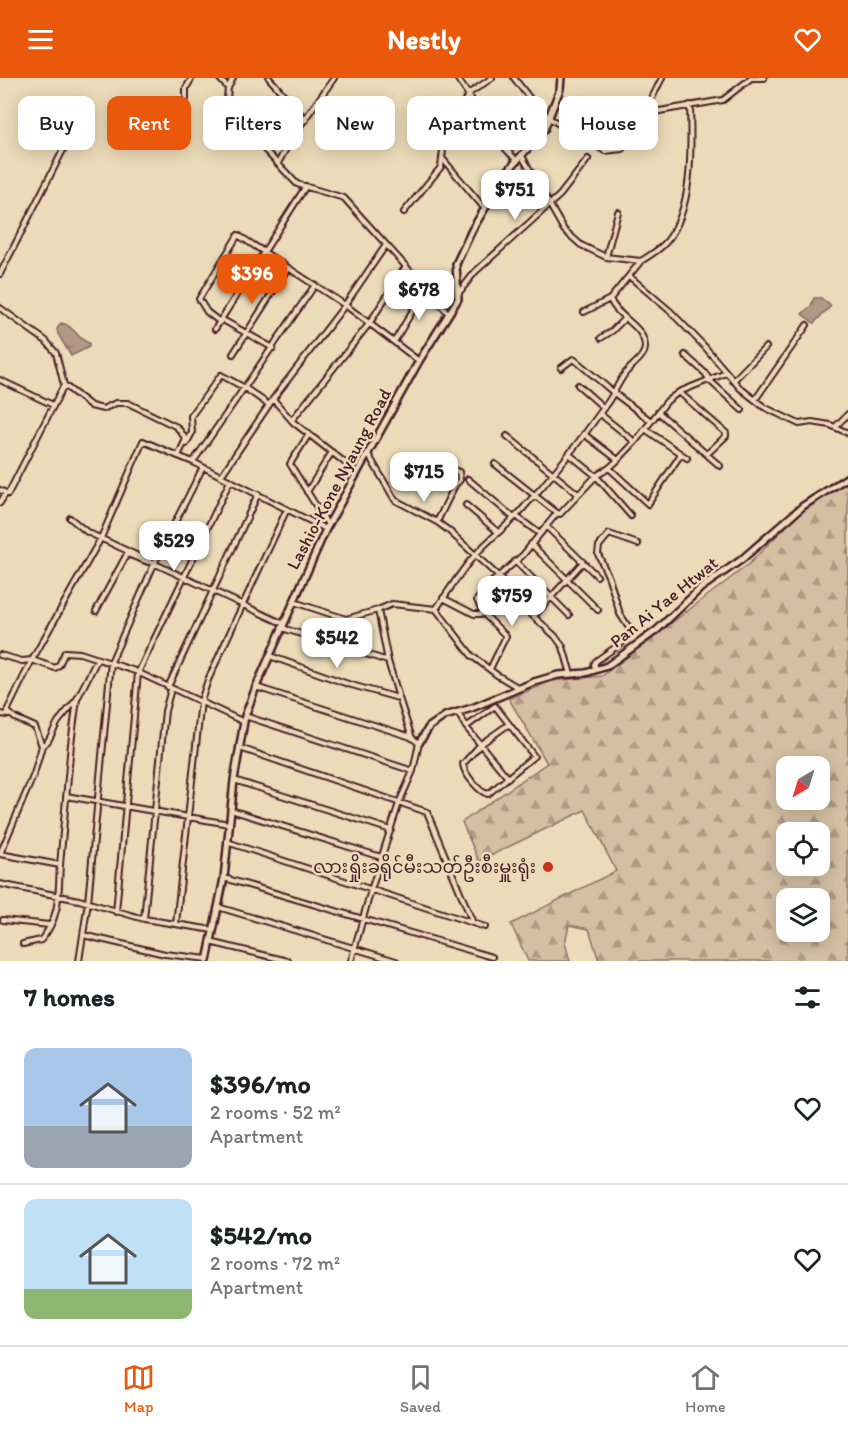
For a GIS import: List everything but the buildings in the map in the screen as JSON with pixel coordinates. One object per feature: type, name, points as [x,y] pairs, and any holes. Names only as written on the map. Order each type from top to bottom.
[{"type":"main road","points":[[458,295],[456,264],[472,230],[507,173],[544,130],[560,89],[561,78]]},
{"type":"main road","name":"Lashio-Kone Nyaung Road","points":[[208,960],[224,878],[234,780],[244,719],[256,687],[327,527],[418,361],[458,299],[458,295]]},
{"type":"main road","name":"Pan Ai Yae Htwat","points":[[419,743],[429,727],[445,716],[558,675],[586,674],[608,666],[657,630],[700,588],[741,560],[803,506],[848,477]]},
{"type":"street","points":[[186,96],[186,88],[192,78]]},
{"type":"street","points":[[219,78],[228,88]]},
{"type":"street","points":[[233,78],[228,88],[227,98],[245,129],[297,184],[344,198],[448,313]]},
{"type":"street","points":[[269,78],[306,120]]},
{"type":"street","points":[[278,163],[293,136],[334,78]]},
{"type":"street","points":[[457,78],[504,147],[520,159],[550,203],[564,230],[581,245],[606,257],[641,261]]},
{"type":"street","points":[[404,212],[441,166],[445,133],[450,120],[469,94],[492,78]]},
{"type":"street","points":[[514,78],[531,100],[549,118],[559,124]]},
{"type":"street","points":[[653,96],[662,78]]},
{"type":"street","points":[[658,111],[723,100],[750,78],[764,78]]},
{"type":"street","points":[[584,312],[610,299],[641,261],[666,242],[676,225],[686,199],[691,137],[690,105]]},
{"type":"street","points":[[0,274],[63,150]]},
{"type":"street","points":[[442,158],[485,209]]},
{"type":"street","points":[[458,295],[475,272],[561,195],[588,159]]},
{"type":"street","points":[[215,329],[306,186]]},
{"type":"street","points":[[606,257],[618,212]]},
{"type":"street","points":[[273,348],[207,312],[199,299],[238,235],[345,305],[418,361]]},
{"type":"street","points":[[221,476],[273,399],[345,305],[386,245]]},
{"type":"street","points":[[292,420],[369,324],[406,266]]},
{"type":"street","points":[[233,354],[288,268]]},
{"type":"street","points":[[629,276],[670,311],[705,347],[733,381],[764,407],[799,424],[812,422],[835,426],[848,433]]},
{"type":"street","points":[[194,462],[315,285]]},
{"type":"street","points":[[394,342],[426,288]]},
{"type":"street","points":[[436,609],[475,554],[515,517],[569,454],[600,414],[629,369],[643,354],[645,347],[642,335],[612,304],[610,299]]},
{"type":"street","points":[[0,308],[46,341],[56,353],[64,385],[91,406],[103,410],[116,403],[128,403],[177,428],[186,439],[183,448]]},
{"type":"street","points":[[601,338],[625,318]]},
{"type":"street","points":[[755,400],[807,325]]},
{"type":"street","points":[[733,381],[766,347]]},
{"type":"street","points":[[685,355],[742,410]]},
{"type":"street","points":[[561,368],[575,360],[651,420]]},
{"type":"street","points":[[490,669],[506,636],[484,614],[477,600],[531,544],[557,513],[560,514],[596,476],[618,460],[667,401],[679,392],[726,373]]},
{"type":"street","points":[[178,456],[192,434],[191,416],[221,375],[269,405]]},
{"type":"street","points":[[0,380],[53,405]]},
{"type":"street","points":[[0,503],[6,493],[8,494],[64,385]]},
{"type":"street","points":[[578,385],[604,408]]},
{"type":"street","points":[[679,392],[726,433],[726,436],[707,454]]},
{"type":"street","points":[[273,399],[292,420],[358,472]]},
{"type":"street","points":[[658,412],[720,466]]},
{"type":"street","points":[[600,414],[635,442]]},
{"type":"street","points":[[835,426],[848,414]]},
{"type":"street","points":[[645,429],[687,458]]},
{"type":"street","points":[[309,434],[290,464],[327,527]]},
{"type":"street","points":[[584,434],[618,460]]},
{"type":"street","points":[[507,436],[578,494]]},
{"type":"street","points":[[10,715],[8,709],[32,660],[100,538],[143,441],[194,462],[327,527]]},
{"type":"street","points":[[307,492],[332,452]]},
{"type":"street","points":[[368,454],[395,500],[437,522],[475,554],[555,636],[563,647],[571,674]]},
{"type":"street","points":[[569,454],[596,476],[631,516]]},
{"type":"street","points":[[609,468],[648,504],[681,454]]},
{"type":"street","points":[[495,464],[557,513]]},
{"type":"street","points":[[79,961],[88,902],[111,662],[155,562],[203,467]]},
{"type":"street","points":[[437,522],[455,485],[460,480],[459,472],[454,470],[445,474]]},
{"type":"street","points":[[468,479],[540,534]]},
{"type":"street","points":[[116,912],[138,673],[230,481]]},
{"type":"street","points":[[0,490],[6,493]]},
{"type":"street","points":[[144,919],[169,688],[258,494]]},
{"type":"street","points":[[466,505],[498,532]]},
{"type":"street","points":[[176,924],[201,701],[208,680],[287,509]]},
{"type":"street","points":[[70,518],[87,532],[155,562],[283,626],[388,661]]},
{"type":"street","points":[[546,526],[597,576]]},
{"type":"street","points":[[597,670],[594,665],[596,661],[623,642],[631,631],[620,614],[609,578],[598,554],[599,546],[609,534],[638,544]]},
{"type":"street","points":[[531,544],[598,610]]},
{"type":"street","points":[[96,611],[127,554],[155,562]]},
{"type":"street","points":[[515,561],[568,615]]},
{"type":"street","points":[[534,616],[583,562]]},
{"type":"street","points":[[443,598],[474,614],[484,614]]},
{"type":"street","points":[[294,602],[346,619],[392,604],[436,609],[472,656],[520,688]]},
{"type":"street","points":[[378,610],[388,661],[412,738]]},
{"type":"street","points":[[0,655],[22,661],[32,660],[55,668],[59,665],[65,652],[80,653],[111,662],[244,719],[413,771]]},
{"type":"street","points":[[270,656],[348,684],[399,698]]},
{"type":"street","points":[[42,746],[48,741],[67,710],[77,699],[98,660]]},
{"type":"street","points":[[256,687],[412,738],[419,743],[413,771],[399,803],[381,857],[351,961]]},
{"type":"street","points":[[23,944],[41,940],[57,913],[66,796],[77,699]]},
{"type":"street","points":[[466,727],[495,706],[534,756],[485,795],[465,772],[463,768],[465,761],[481,744],[509,724]]},
{"type":"street","points":[[458,713],[466,727],[508,778]]},
{"type":"street","points":[[0,714],[10,715],[35,727],[42,746],[34,774],[0,854],[60,865]]},
{"type":"street","points":[[240,748],[423,810],[430,816],[473,923]]},
{"type":"street","points":[[234,780],[391,830]]},
{"type":"street","points":[[66,796],[229,824]]},
{"type":"street","points":[[231,810],[381,857]]},
{"type":"street","points":[[227,842],[486,927]]},
{"type":"street","points":[[224,878],[492,957]]},
{"type":"street","points":[[0,884],[88,902],[144,919],[213,930]]},
{"type":"street","points":[[218,907],[396,961]]},
{"type":"street","points":[[3,920],[49,925]]},
{"type":"street","points":[[83,935],[165,954],[208,960]]},
{"type":"street","points":[[210,942],[288,961]]},
{"type":"street","points":[[163,961],[165,954]]},
{"type":"green space","points":[[848,480],[848,961],[599,961],[589,929],[569,925],[565,943],[570,961],[528,961],[511,924],[616,871],[585,810],[479,861],[462,822],[547,763],[509,699],[551,681],[602,676],[749,564],[804,508]]},
{"type":"water","points":[[814,298],[821,298],[831,306],[814,323],[802,314],[811,306]]},
{"type":"water","points":[[61,323],[69,326],[89,343],[89,347],[71,356],[58,334],[57,329]]},
{"type":"place","name":"လားရှိုးခရိုင်မီးသတ်ဦးစီးမှူးရုံး","points":[[548,867]]}]
